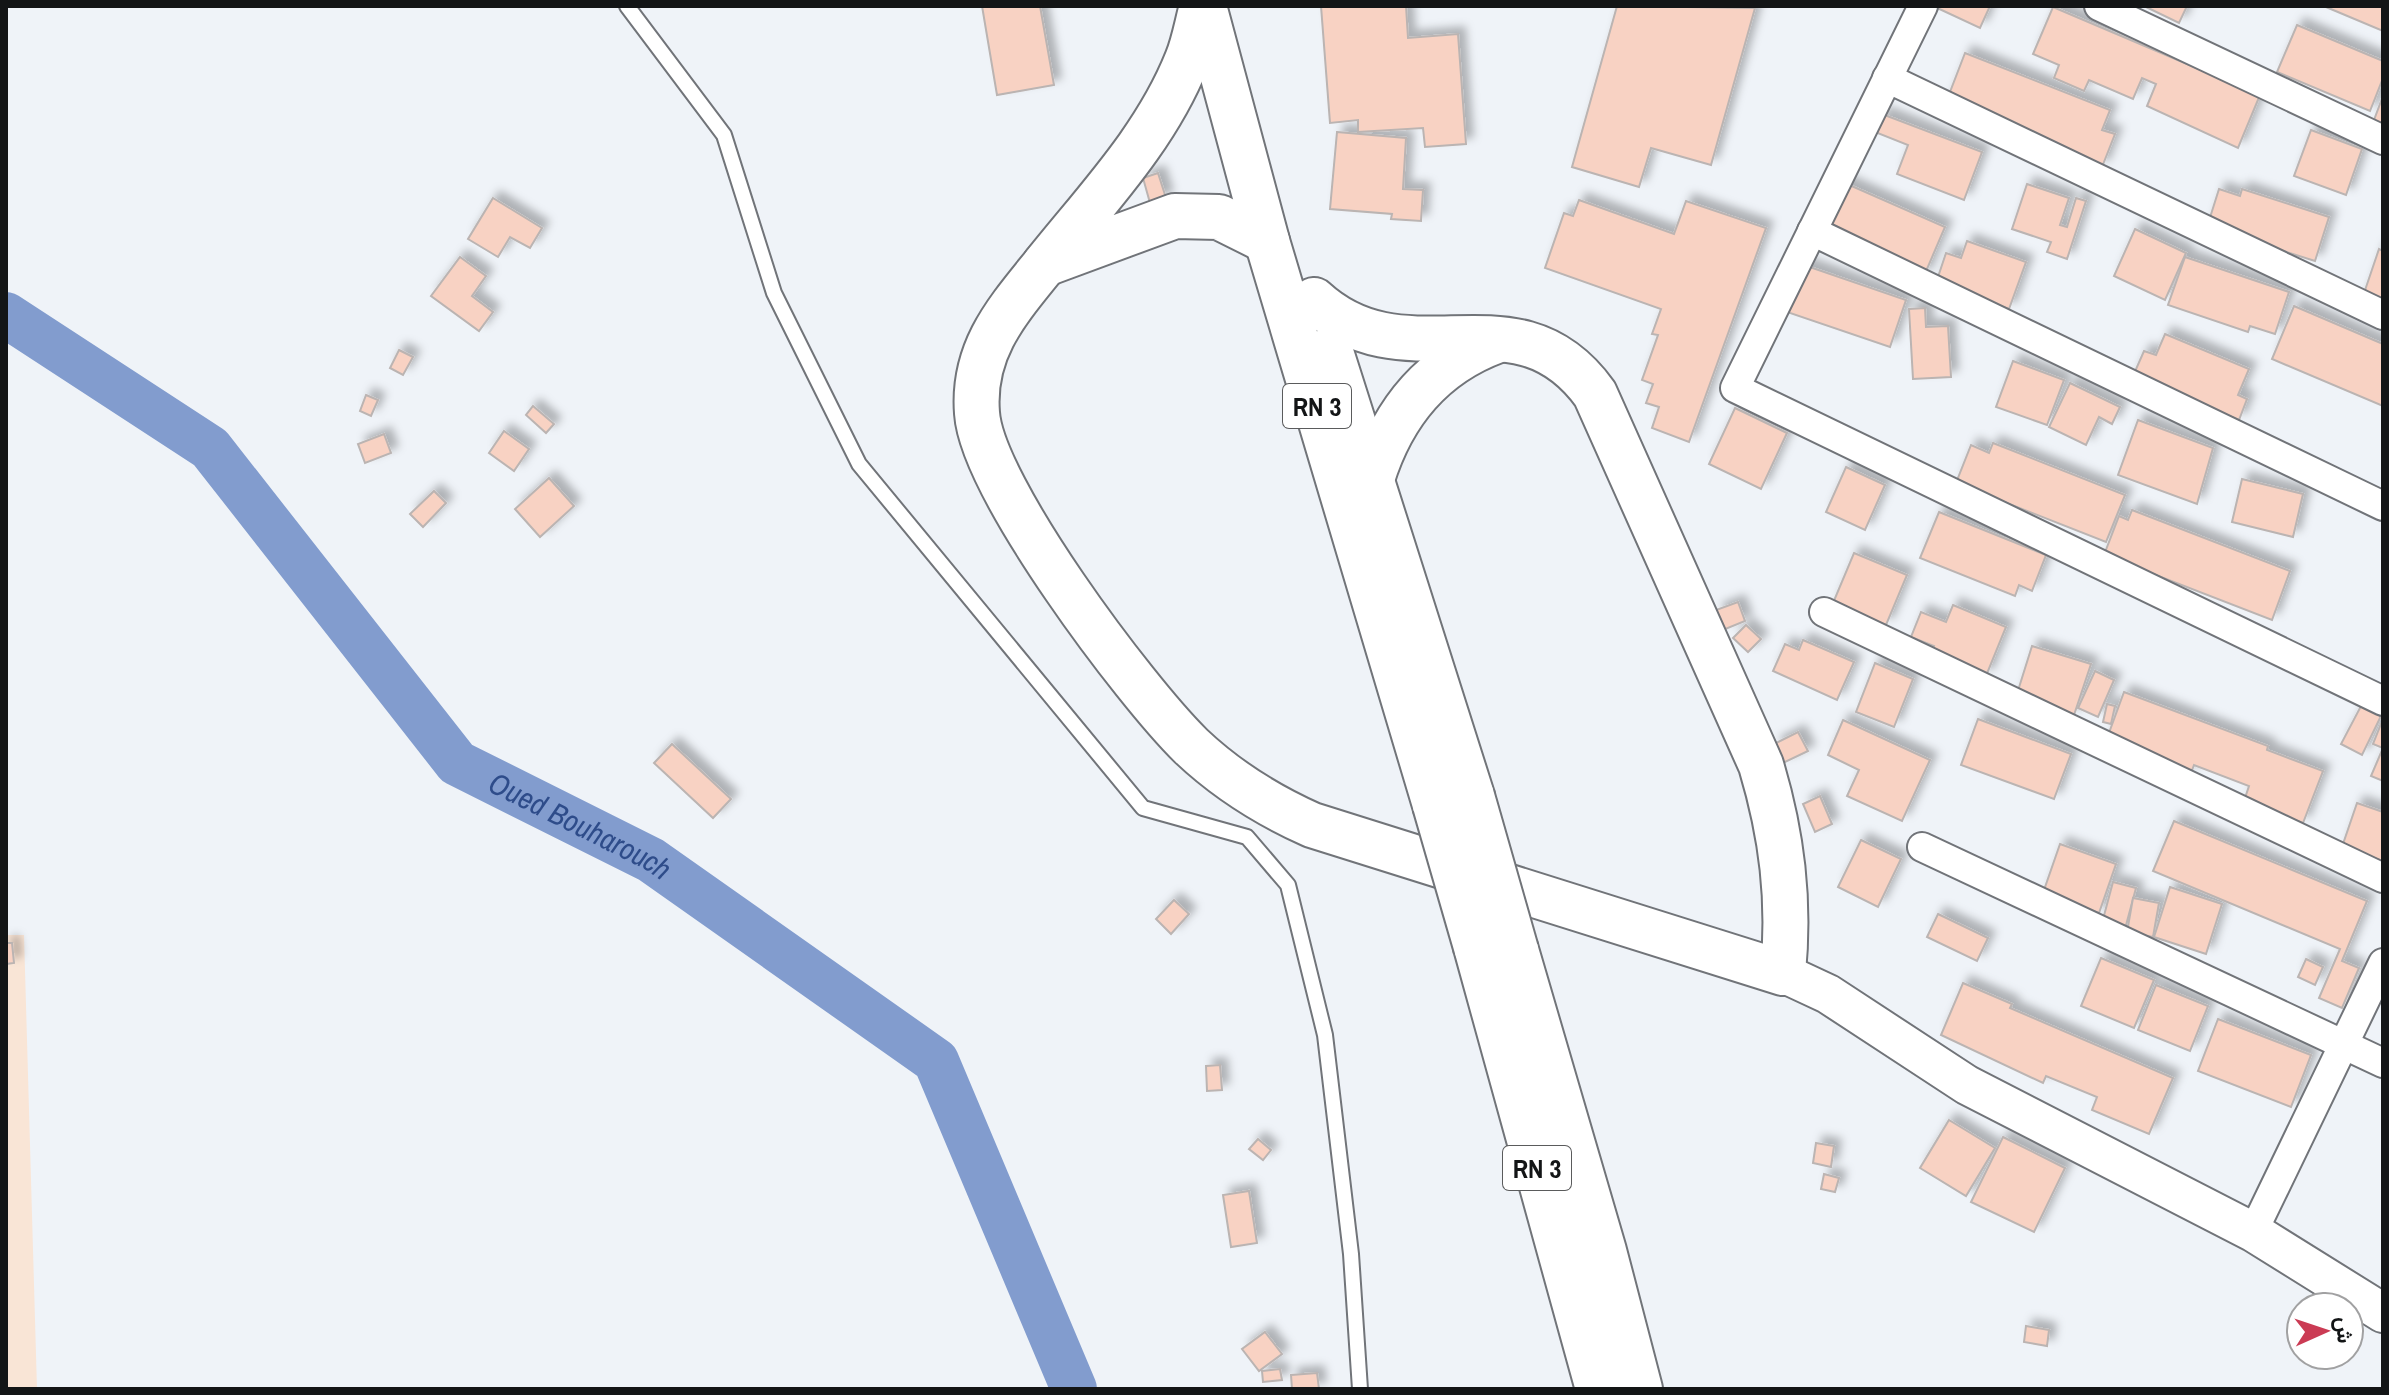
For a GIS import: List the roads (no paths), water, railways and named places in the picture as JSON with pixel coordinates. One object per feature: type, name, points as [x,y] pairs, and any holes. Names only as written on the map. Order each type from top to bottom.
[{"type":"highway","points":[[1203,6],[1188,58],[1167,104],[1137,151],[990,336],[977,382],[977,416],[994,469],[1055,572],[1156,709],[1253,819],[1312,825],[1783,973],[1787,888],[1773,805],[1755,751],[1595,394],[1578,373],[1557,356],[1524,341],[1379,336],[1344,323],[1314,300]]},
{"type":"highway","name":"RN 3","points":[[1203,6],[1267,241],[1453,801],[1496,948],[1598,1389]]},
{"type":"highway","name":"RN 3","points":[[1236,6],[1314,300],[1372,479],[1453,801]]},
{"type":"highway","points":[[1045,264],[1175,216],[1219,217],[1267,241]]},
{"type":"highway","points":[[1372,479],[1394,425],[1430,380],[1479,348],[1506,338]]},
{"type":"highway","name":"RN 3","points":[[1496,948],[1604,1251],[1640,1389]]},
{"type":"main road","points":[[1783,973],[1828,994],[1967,1085],[2253,1232],[2383,1313]]},
{"type":"street","points":[[1923,6],[1735,388],[2383,701]]},
{"type":"street","points":[[2099,6],[2383,140]]},
{"type":"street","points":[[1887,78],[2383,315]]},
{"type":"street","points":[[1812,231],[2383,506]]},
{"type":"street","points":[[1824,612],[2383,878]]},
{"type":"street","points":[[1922,847],[2383,1063]]},
{"type":"street","points":[[2253,1232],[2383,963]]},
{"type":"lane","points":[[627,6],[724,135],[774,293],[859,464],[1143,808],[1253,819],[1288,885],[1325,1035],[1351,1254],[1360,1389]]},
{"type":"waterway","name":"Oued Bouharouch","points":[[6,315],[210,448],[457,763],[651,860],[936,1061],[1074,1389]]}]
